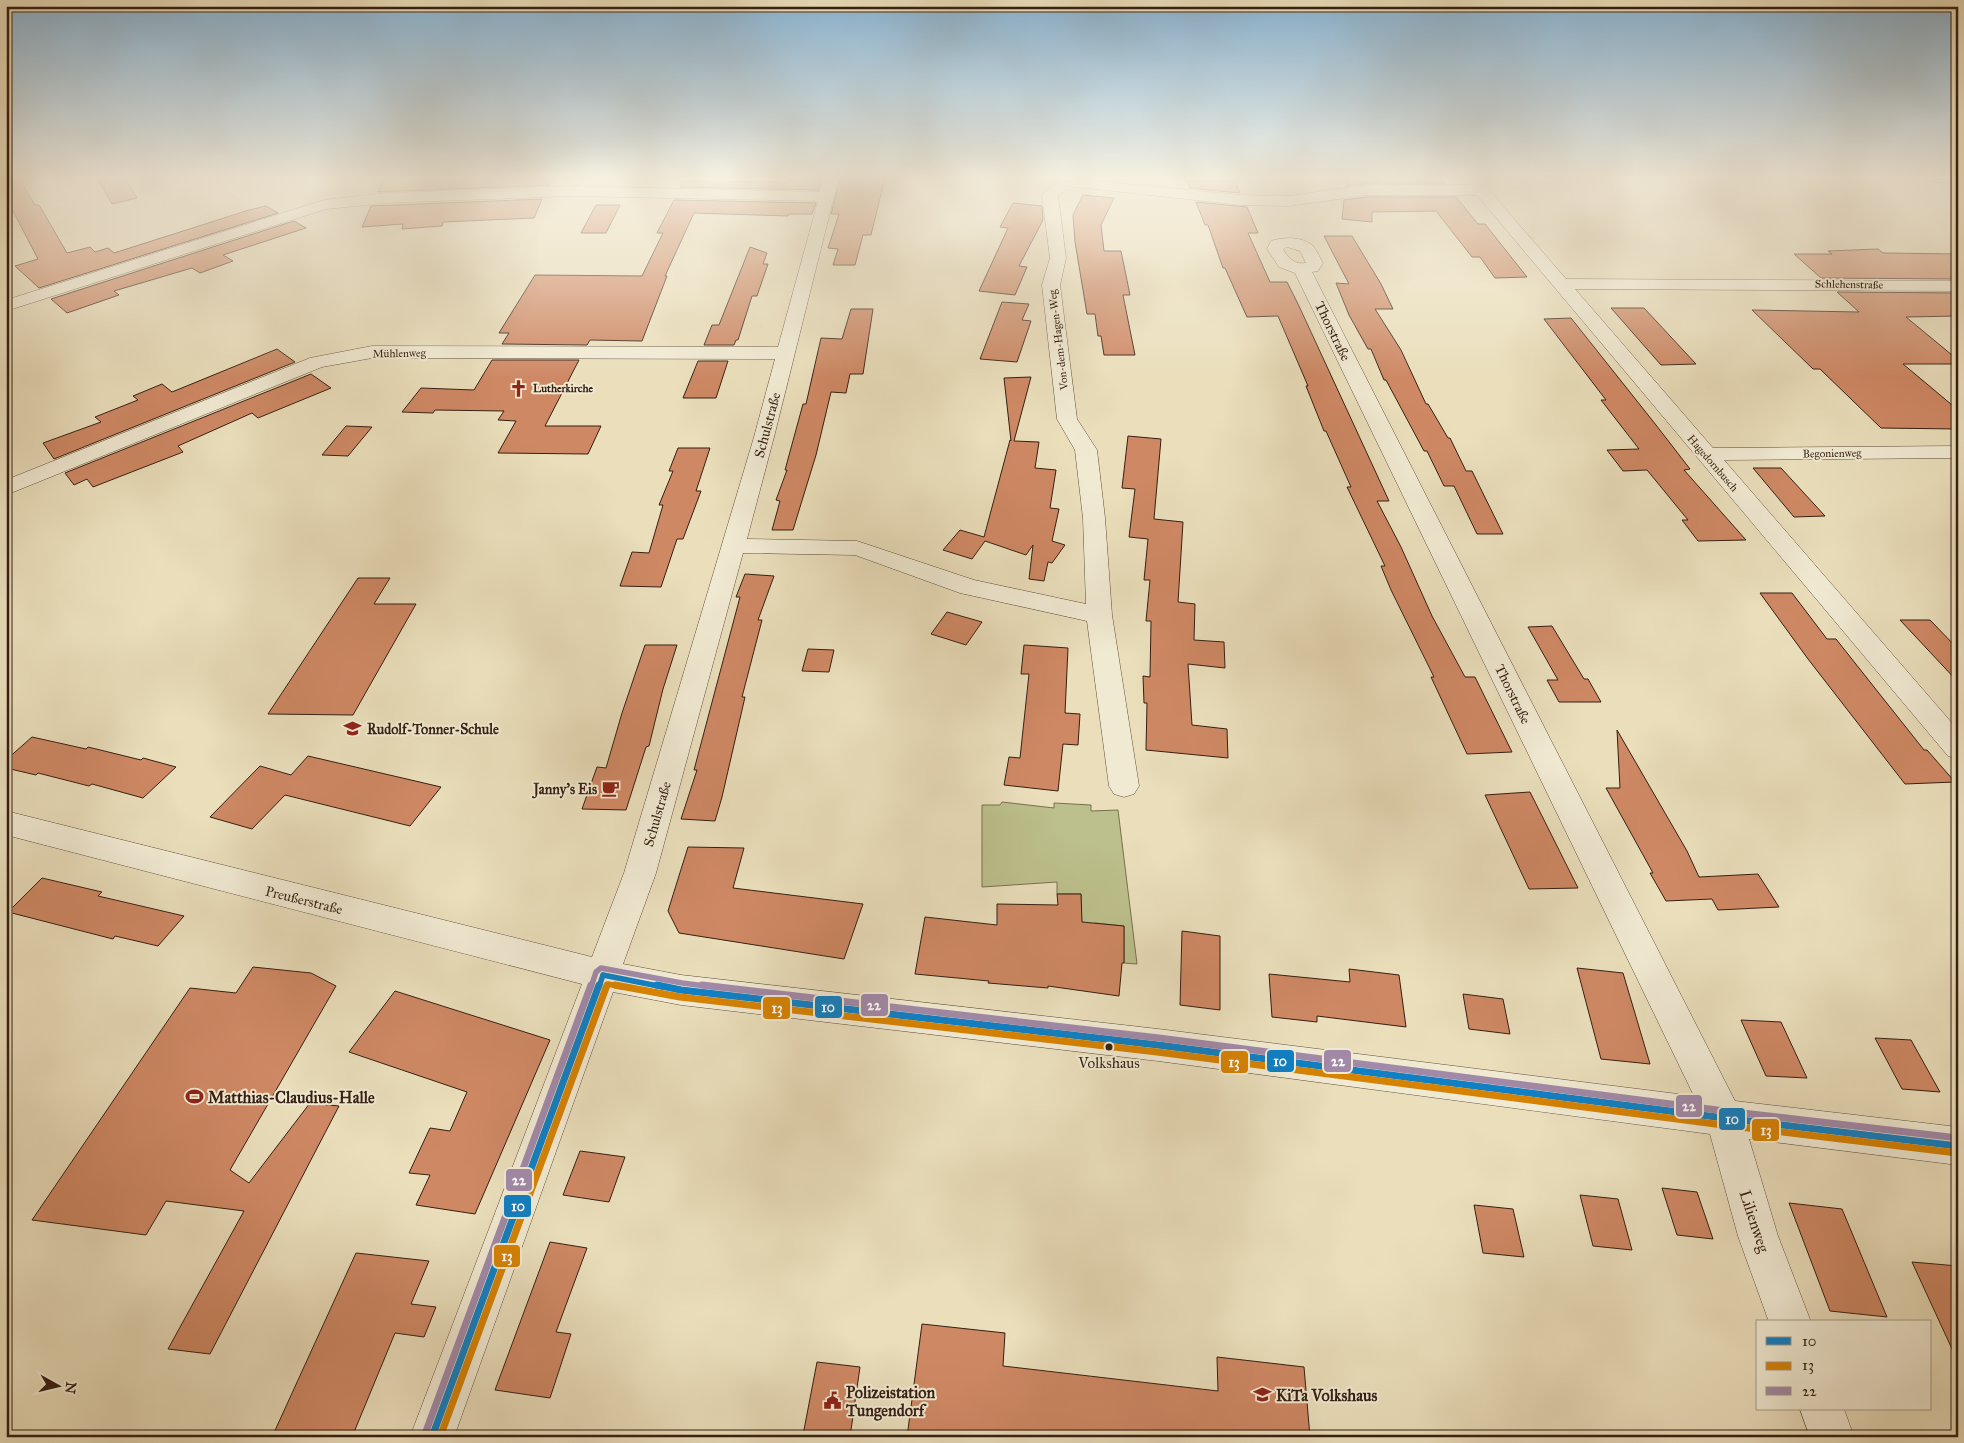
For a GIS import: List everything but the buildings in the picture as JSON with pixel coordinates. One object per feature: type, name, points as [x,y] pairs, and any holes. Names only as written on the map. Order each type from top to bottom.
[{"type":"street","points":[[6,306],[203,243]]},
{"type":"street","name":"Schulstraße","points":[[432,1437],[640,873],[734,546],[814,243]]},
{"type":"street","name":"Von-dem-Hagen-Weg","points":[[1056,243],[1058,258],[1051,285],[1067,419],[1086,450],[1094,518],[1099,615],[1124,786]]},
{"type":"street","name":"Hagedornbusch","points":[[1526,243],[1958,749]]},
{"type":"street","name":"Thorstraße","points":[[1302,269],[1724,1118]]},
{"type":"street","name":"Schlehenstraße","points":[[1560,284],[1958,286]]},
{"type":"street","name":"Mühlenweg","points":[[6,488],[317,362],[372,352],[786,353]]},
{"type":"street","name":"Begonienweg","points":[[1706,454],[1958,452]]},
{"type":"street","points":[[734,546],[857,548],[969,587],[1099,615]]},
{"type":"street","name":"Preußerstraße","points":[[6,823],[603,975],[691,991],[1149,1044],[1958,1146]]},
{"type":"street","name":"Lilienweg","points":[[1724,1118],[1758,1236],[1789,1320]]},
{"type":"street","points":[[1822,1410],[1832,1437]]},
{"type":"green space","points":[[1002,802],[1054,808],[1054,803],[1091,805],[1091,811],[1118,810],[1137,964],[1124,963],[1124,926],[1095,923],[1082,936],[1081,894],[1057,894],[1057,882],[982,887],[982,805],[1000,805]]},
{"type":"transit line","name":"22","points":[[425,1434],[596,972],[601,968],[682,983],[1159,1038],[1725,1111],[1958,1138]]},
{"type":"transit line","name":"10","points":[[603,975],[681,990],[1158,1045],[1724,1118],[1958,1146]]},
{"type":"transit line","name":"10","points":[[432,1437],[603,975]]},
{"type":"transit line","name":"13","points":[[440,1437],[608,984],[680,997],[1157,1052],[1723,1125],[1957,1153]]},
{"type":"place","name":"Lutherkirche","points":[[519,388]]},
{"type":"place","name":"Rudolf-Tonner-Schule","points":[[353,729]]},
{"type":"place","name":"Janny's Eis","points":[[611,789]]},
{"type":"place","name":"Volkshaus","points":[[1109,1047]]},
{"type":"place","name":"Matthias-Claudius-Halle","points":[[194,1097]]},
{"type":"place","name":"KiTa Volkshaus","points":[[1262,1395]]},
{"type":"place","name":"Polizeistation Tungendorf","points":[[832,1401]]}]
